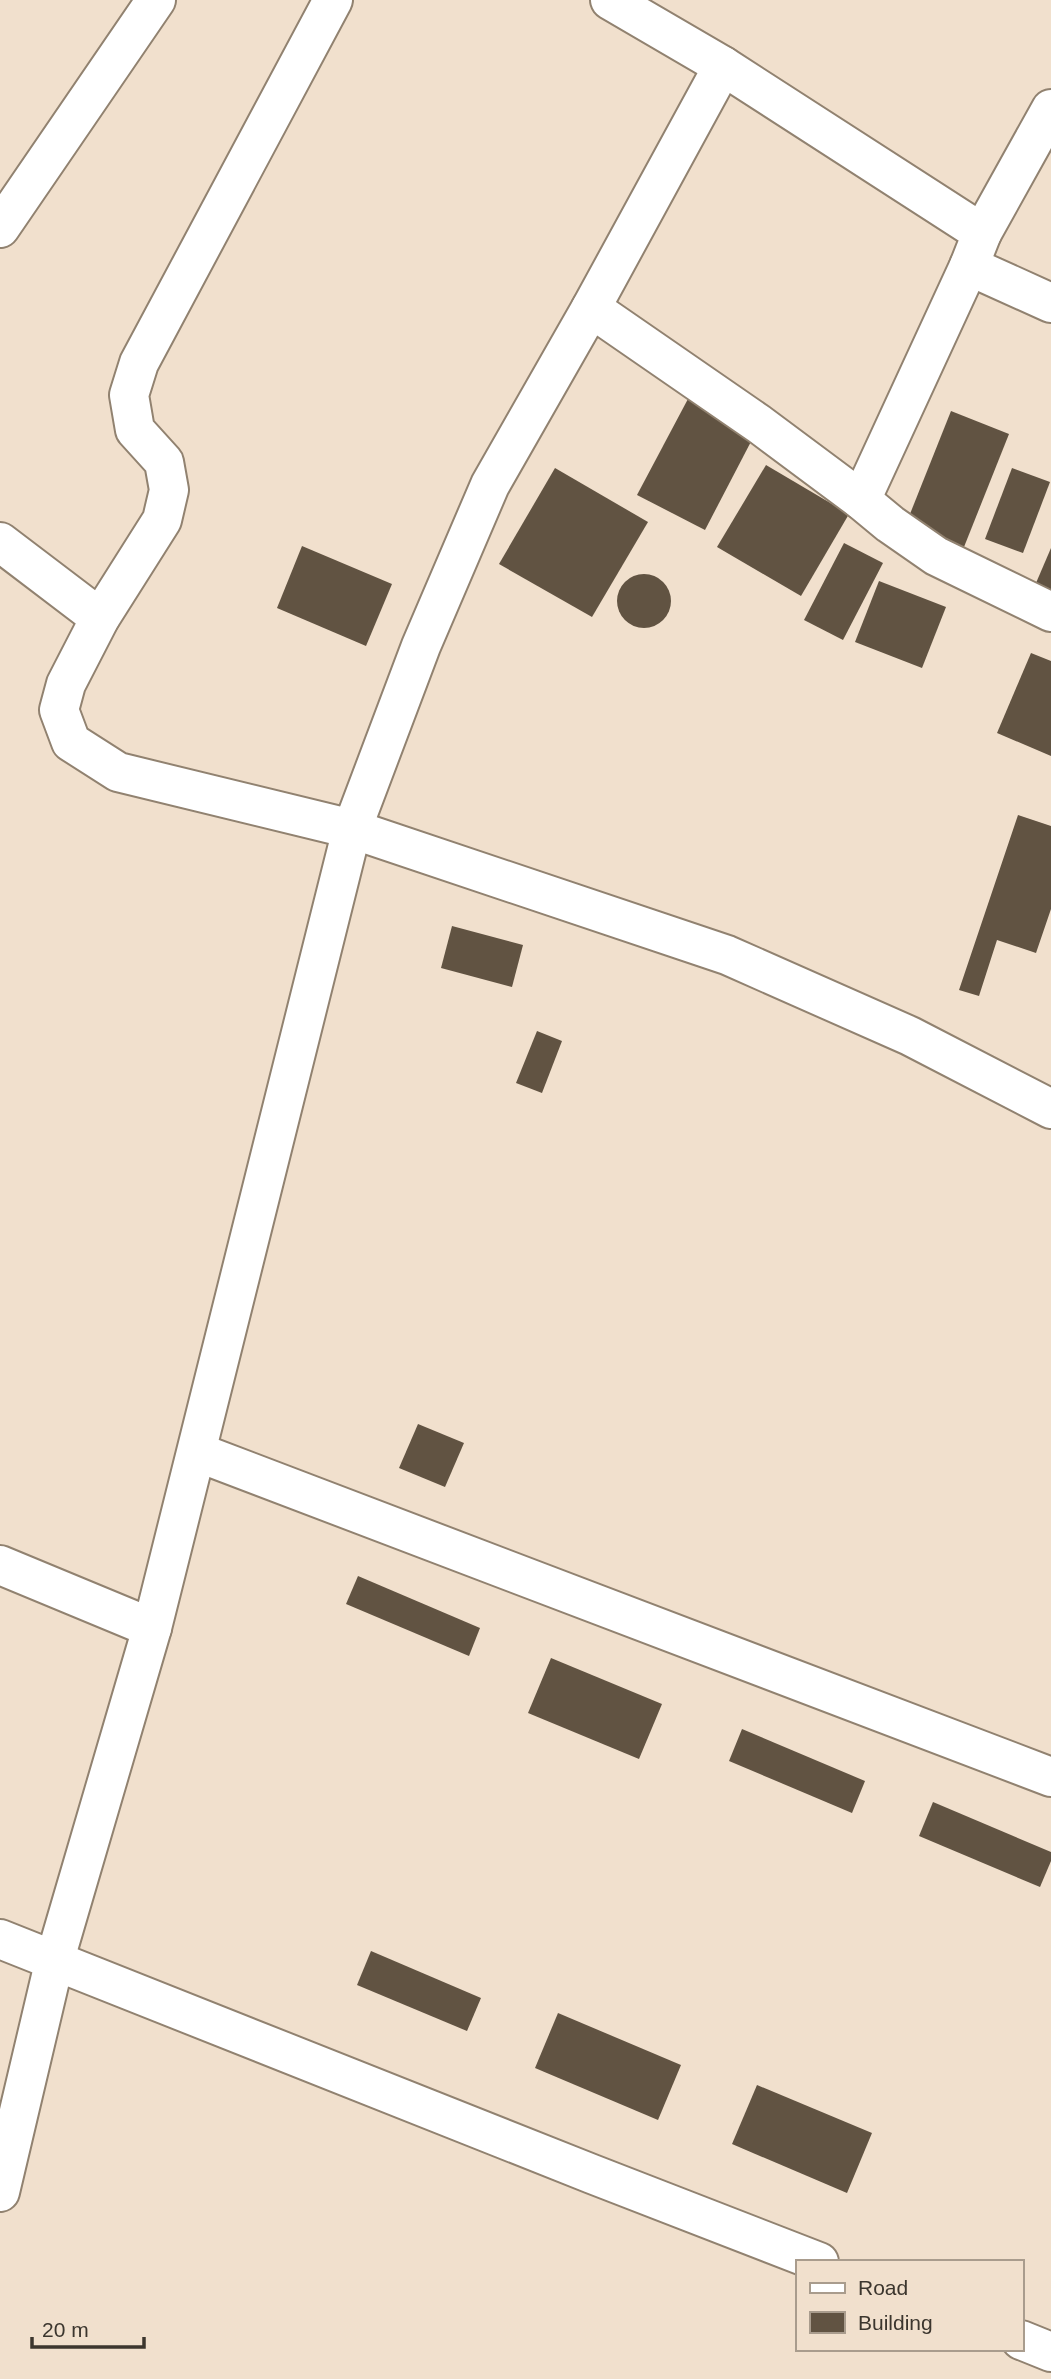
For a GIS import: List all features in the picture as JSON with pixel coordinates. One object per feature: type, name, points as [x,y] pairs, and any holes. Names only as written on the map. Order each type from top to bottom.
[{"type":"street","points":[[0,228],[156,0]]},
{"type":"street","points":[[333,0],[139,363],[129,395],[135,430],[164,462],[169,490],[162,520],[100,618],[66,684],[59,709],[71,742],[117,772],[352,829],[727,955],[910,1036],[1051,1109]]},
{"type":"street","points":[[610,0],[723,66],[1051,303]]},
{"type":"street","points":[[0,2192],[55,1959],[152,1628],[352,829],[421,646],[490,485],[723,66]]},
{"type":"street","points":[[861,500],[975,250],[1051,109]]},
{"type":"street","points":[[591,307],[759,424],[936,556],[1051,612]]},
{"type":"street","points":[[0,542],[100,618]]},
{"type":"street","points":[[197,1452],[1051,1777]]},
{"type":"street","points":[[0,1565],[152,1628]]},
{"type":"street","points":[[0,1939],[815,2260]]},
{"type":"street","points":[[1023,2341],[1051,2352]]},
{"type":"building","points":[[689,397],[756,432],[705,530],[637,495]]},
{"type":"building","points":[[951,411],[1009,434],[964,547],[906,524]]},
{"type":"building","points":[[766,465],[849,514],[801,596],[717,547]]},
{"type":"building","points":[[555,468],[648,522],[592,617],[499,564]]},
{"type":"building","points":[[1012,468],[1050,482],[1023,553],[985,539]]},
{"type":"building","points":[[844,543],[883,563],[843,640],[804,620]]},
{"type":"building","points":[[302,546],[392,584],[366,646],[277,608]]},
{"type":"building","points":[[1051,548],[1051,590],[1036,583]]},
{"type":"building","points":[[644,574],[663,582],[671,601],[663,620],[644,628],[625,620],[617,601],[625,582]]},
{"type":"building","points":[[879,581],[946,607],[922,668],[855,642]]},
{"type":"building","points":[[1031,653],[1051,661],[1051,756],[997,733]]},
{"type":"building","points":[[1018,815],[1051,826],[1051,909],[1036,953],[997,940],[979,996],[959,990]]},
{"type":"building","points":[[452,926],[523,945],[512,987],[441,968]]},
{"type":"building","points":[[537,1031],[562,1041],[542,1093],[516,1083]]},
{"type":"building","points":[[418,1424],[464,1443],[445,1487],[399,1468]]},
{"type":"building","points":[[358,1576],[480,1628],[469,1656],[346,1604]]},
{"type":"building","points":[[551,1658],[662,1704],[639,1759],[528,1713]]},
{"type":"building","points":[[742,1729],[865,1781],[852,1813],[729,1761]]},
{"type":"building","points":[[933,1802],[1051,1852],[1051,1861],[1040,1887],[919,1836]]},
{"type":"building","points":[[371,1951],[481,1998],[467,2031],[357,1985]]},
{"type":"building","points":[[558,2013],[681,2065],[658,2120],[535,2068]]},
{"type":"building","points":[[757,2085],[872,2133],[847,2193],[732,2144]]}]
